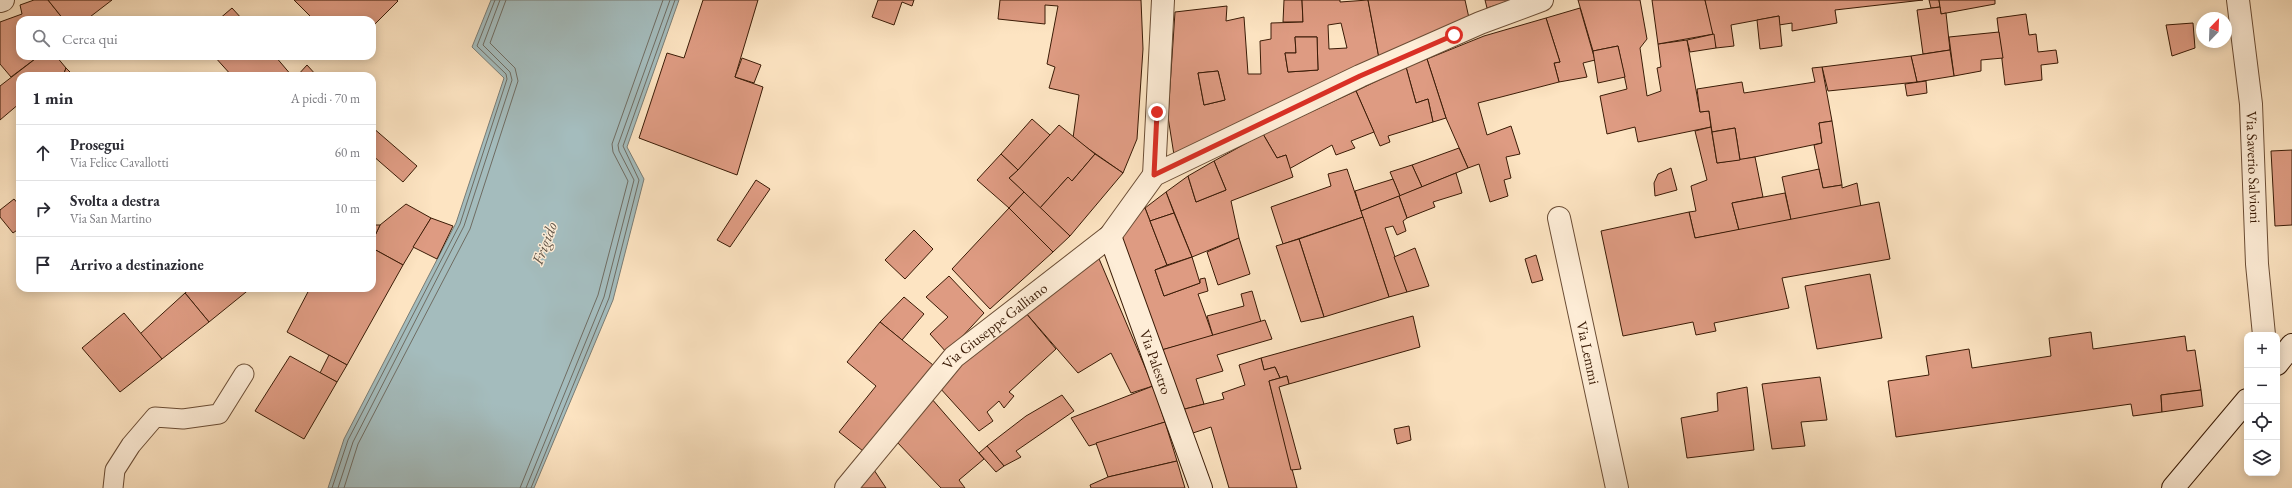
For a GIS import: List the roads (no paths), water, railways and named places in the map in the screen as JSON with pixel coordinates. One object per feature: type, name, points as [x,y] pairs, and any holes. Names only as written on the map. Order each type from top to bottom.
[{"type":"street","points":[[1163,0],[1154,175],[1360,76],[1480,23],[1542,0]]},
{"type":"street","name":"Via Saverio Salvioni","points":[[2238,0],[2251,104],[2256,264],[2264,332]]},
{"type":"street","name":"Via Giuseppe Galliano","points":[[846,488],[954,357],[1110,236],[1154,175]]},
{"type":"street","name":"Via Lemmi","points":[[1559,218],[1617,488]]},
{"type":"street","name":"Via Palestro","points":[[1110,236],[1201,488]]},
{"type":"street","points":[[2280,360],[2292,345]]},
{"type":"street","points":[[2173,488],[2244,404]]},
{"type":"lane","points":[[113,488],[115,470],[131,445],[155,417],[183,419],[219,414],[244,374]]},
{"type":"water","name":"Frigido","points":[[491,0],[679,0],[627,147],[644,179],[613,300],[534,488],[328,488],[344,439],[456,223],[504,78],[472,47]]}]
